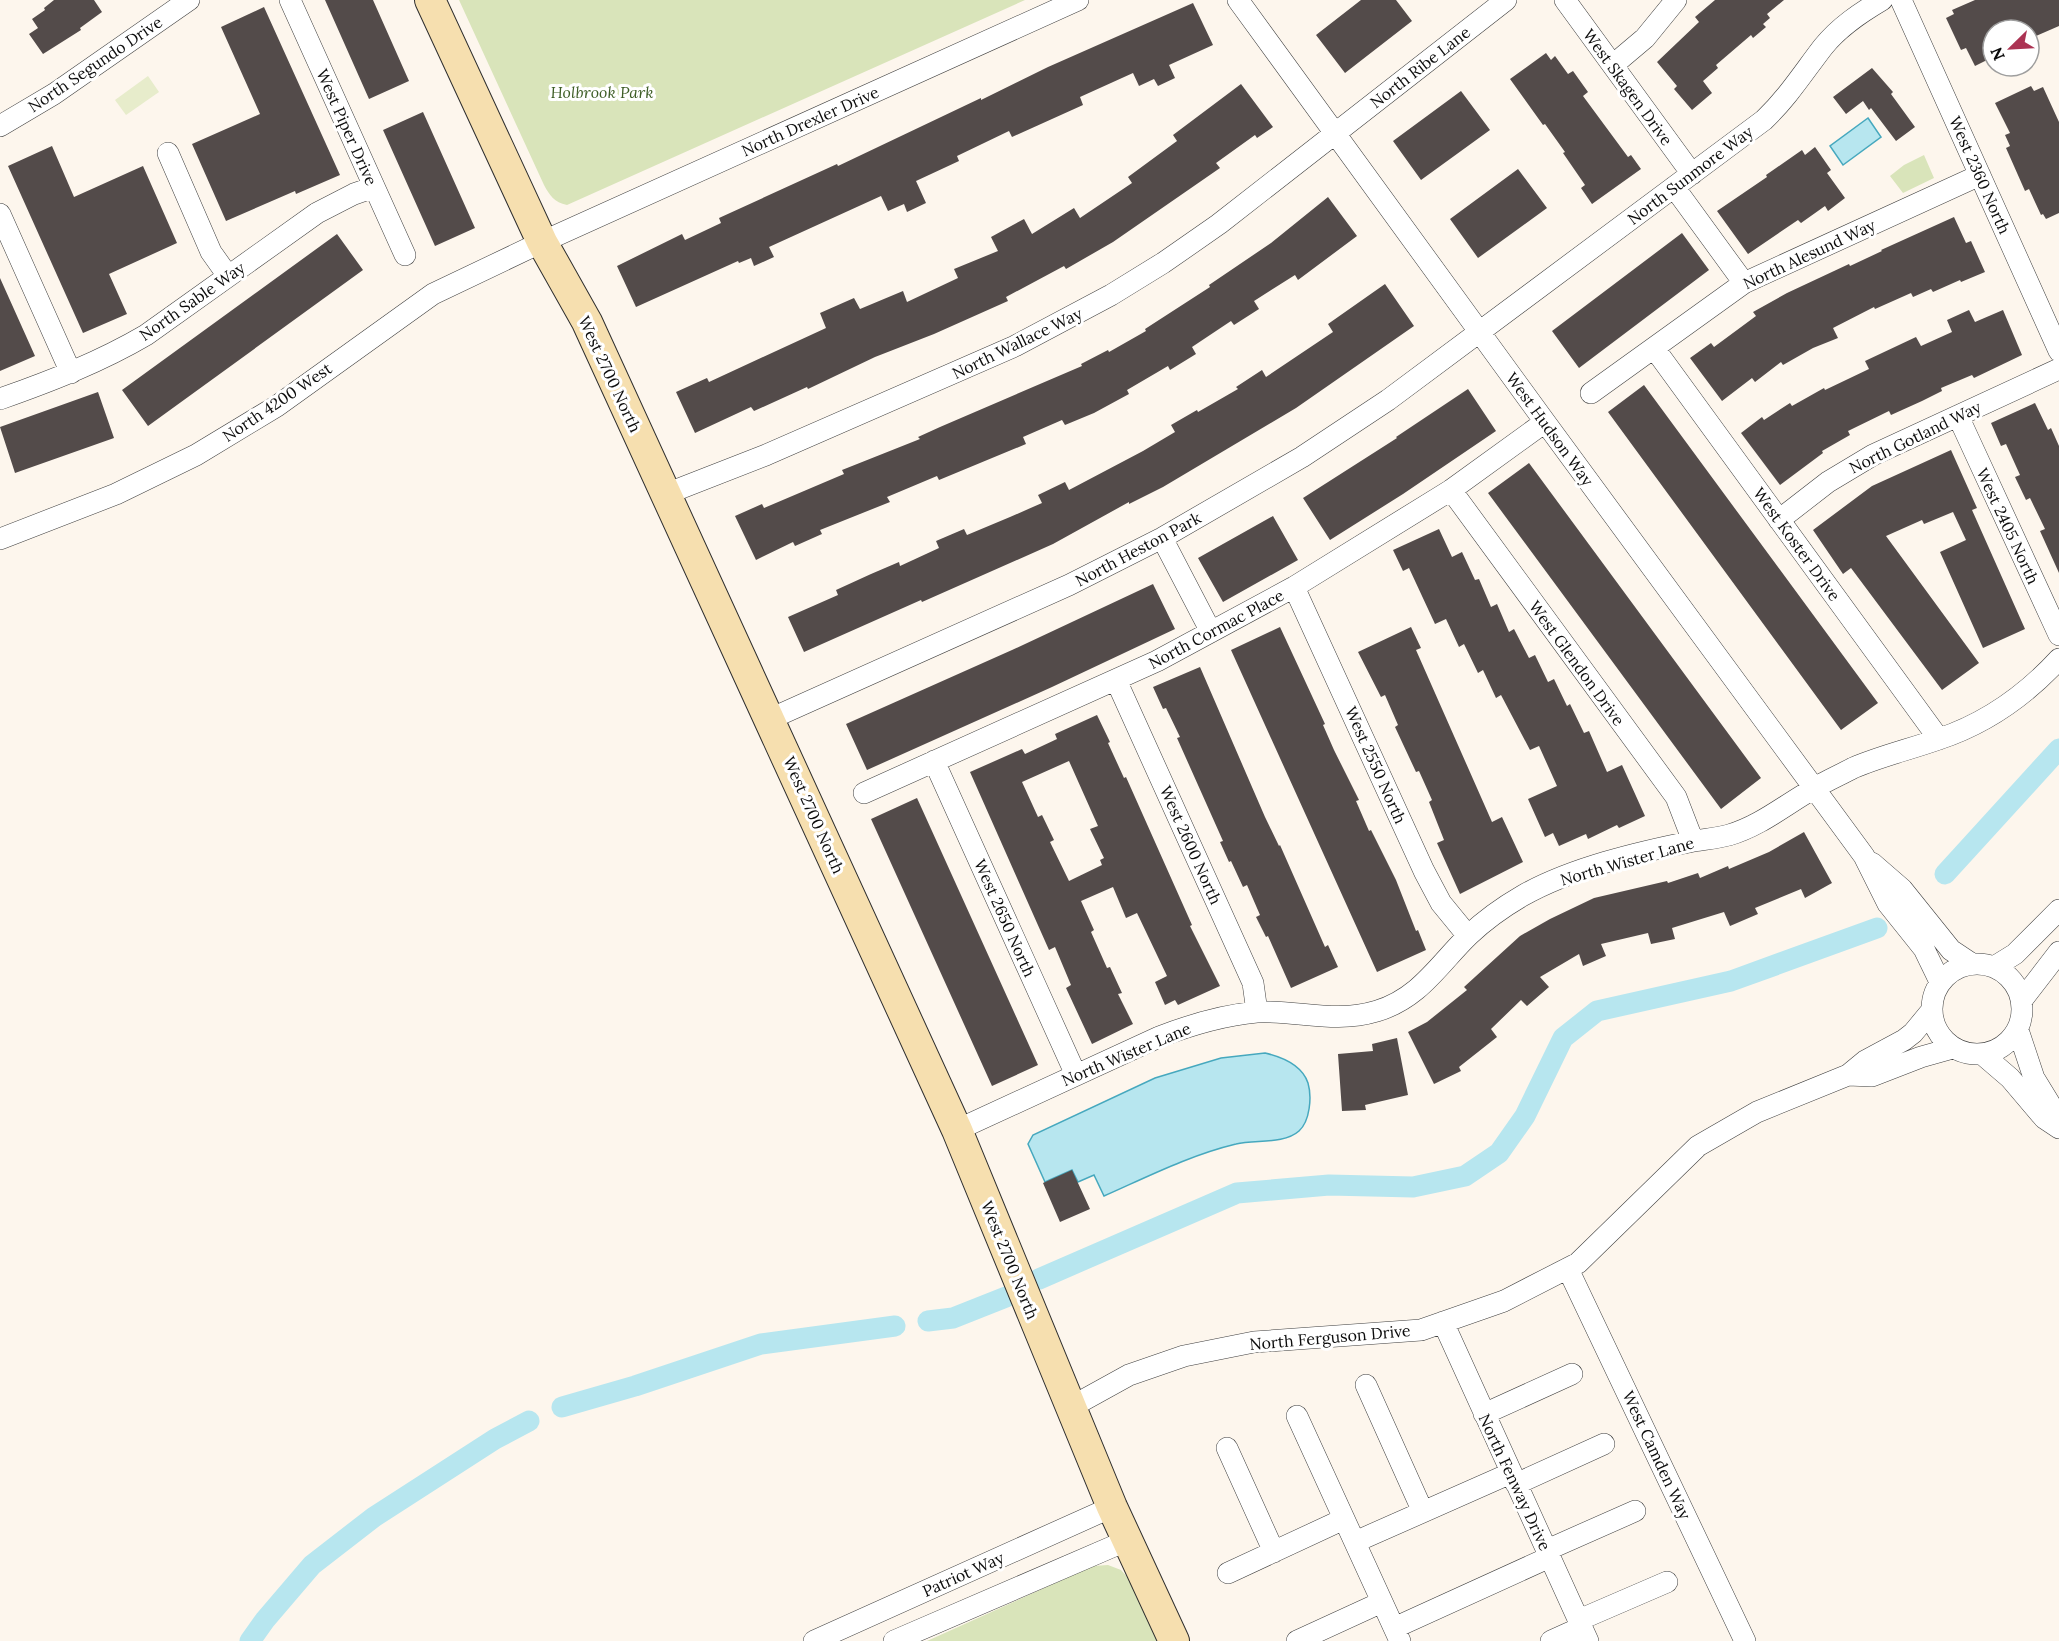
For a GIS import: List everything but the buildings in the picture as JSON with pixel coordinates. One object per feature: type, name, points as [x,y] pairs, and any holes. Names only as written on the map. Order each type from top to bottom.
[{"type":"street","name":"North Segundo Drive","points":[[0,126],[54,94],[189,0]]},
{"type":"street","name":"West Piper Drive","points":[[290,0],[405,255]]},
{"type":"street","name":"West 2700 North","points":[[430,0],[542,242],[586,322],[957,1130],[1112,1507],[1174,1641]]},
{"type":"street","name":"North Drexler Drive","points":[[542,242],[1078,0]]},
{"type":"street","name":"West Hudson Way","points":[[1238,0],[1864,856],[1888,904],[1924,949],[1941,982]]},
{"type":"street","name":"North Ribe Lane","points":[[1334,133],[1506,0]]},
{"type":"street","name":"West Skagen Drive","points":[[1565,0],[1692,174]]},
{"type":"street","points":[[1613,65],[1645,38],[1676,0]]},
{"type":"street","name":"North Sunmore Way","points":[[1480,333],[1772,112],[1841,28],[1859,13],[1882,0]]},
{"type":"street","name":"West 2360 North","points":[[1901,0],[2059,351]]},
{"type":"street","name":"North Wallace Way","points":[[666,494],[886,404],[1059,324],[1163,263],[1219,224],[1334,133]]},
{"type":"street","points":[[168,153],[211,252],[228,276]]},
{"type":"street","name":"North Alesund Way","points":[[1591,393],[1744,283],[1980,175]]},
{"type":"street","name":"North Sable Way","points":[[0,399],[71,373],[105,358],[146,335],[316,213],[374,187]]},
{"type":"street","points":[[1674,187],[1744,283]]},
{"type":"street","points":[[0,214],[71,373]]},
{"type":"street","name":"North 4200 West","points":[[0,539],[116,494],[196,455],[277,406],[433,294],[542,242]]},
{"type":"street","name":"North Heston Park","points":[[770,719],[1069,585],[1162,538],[1302,457],[1388,400],[1480,333]]},
{"type":"street","name":"West Koster Drive","points":[[1654,348],[1939,739]]},
{"type":"street","name":"North Gotland Way","points":[[1779,520],[1850,467],[2059,369]]},
{"type":"street","name":"West 2405 North","points":[[1958,416],[2059,635]]},
{"type":"street","name":"North Cormac Place","points":[[864,793],[1157,661],[1294,587],[1451,490],[1545,422]]},
{"type":"street","name":"West Glendon Drive","points":[[1451,490],[1676,797],[1693,841]]},
{"type":"street","points":[[1162,538],[1211,632]]},
{"type":"street","name":"West 2550 North","points":[[1294,587],[1307,611],[1424,871],[1441,903],[1468,936]]},
{"type":"street","name":"North Wister Lane","points":[[957,1130],[1190,1025],[1257,1012],[1342,1018],[1393,1005],[1424,984],[1468,936],[1487,920],[1523,896],[1570,874],[1693,841],[1728,835],[1747,828],[1856,767],[1976,725],[2010,705],[2038,682],[2059,659]]},
{"type":"street","name":"West 2600 North","points":[[1116,680],[1253,983],[1257,1012]]},
{"type":"street","name":"West 2650 North","points":[[934,761],[1076,1075]]},
{"type":"street","name":"West Hudson Way","points":[[1864,856],[1902,888],[1951,950],[1972,964]]},
{"type":"street","points":[[1994,967],[2015,954],[2059,910]]},
{"type":"street","points":[[2022,1000],[2059,952]]},
{"type":"street","points":[[1980,963],[1994,967],[2007,975],[2016,986],[2022,1000],[2022,1015],[2018,1030],[2009,1042],[1996,1050],[1982,1054],[1967,1053],[1953,1048],[1942,1038],[1934,1025],[1932,1010],[1934,995],[1941,982],[1951,971],[1965,965],[1980,963]]},
{"type":"street","name":"North Ferguson Drive","points":[[1071,1407],[1129,1375],[1184,1356],[1254,1342],[1421,1330],[1504,1301],[1578,1263],[1698,1146],[1757,1112],[1848,1075],[1865,1061],[1904,1040],[1932,1010]]},
{"type":"street","points":[[2018,1030],[2034,1078],[2059,1120]]},
{"type":"street","name":"North Ferguson Drive","points":[[1848,1075],[1872,1076],[1921,1057],[1953,1048]]},
{"type":"street","points":[[1982,1054],[2010,1078],[2044,1118],[2059,1128]]},
{"type":"street","name":"West Camden Way","points":[[1568,1269],[1745,1641]]},
{"type":"street","name":"North Fenway Drive","points":[[1443,1322],[1583,1629]]},
{"type":"street","points":[[1484,1414],[1572,1374]]},
{"type":"street","points":[[1366,1385],[1423,1512]]},
{"type":"street","points":[[1297,1416],[1397,1635],[1548,1553],[1635,1511]]},
{"type":"street","points":[[1355,1542],[1423,1512],[1604,1444]]},
{"type":"street","points":[[1227,1449],[1274,1552]]},
{"type":"street","name":"Patriot Way","points":[[814,1641],[1112,1507]]},
{"type":"street","points":[[1228,1573],[1344,1519]]},
{"type":"street","name":"Patriot Way","points":[[894,1641],[1128,1540]]},
{"type":"street","points":[[1551,1641],[1583,1629],[1667,1582]]},
{"type":"street","points":[[1297,1641],[1382,1602]]},
{"type":"green space","name":"Holbrook Park","points":[[459,0],[1025,0],[567,205],[553,198],[544,185]]},
{"type":"green space","points":[[148,76],[159,92],[126,115],[115,100]]},
{"type":"green space","points":[[1924,155],[1934,178],[1903,193],[1890,176],[1904,165]]},
{"type":"green space","points":[[1108,1565],[1121,1570],[1129,1579],[1158,1641],[927,1641],[1093,1566]]},
{"type":"water","points":[[1868,118],[1881,137],[1843,165],[1830,146]]},
{"type":"water","points":[[1265,1053],[1296,1067],[1308,1083],[1310,1102],[1308,1115],[1299,1131],[1277,1140],[1244,1143],[1202,1154],[1104,1196],[1094,1175],[1078,1182],[1072,1170],[1045,1182],[1028,1144],[1033,1135],[1155,1078],[1221,1058]]},
{"type":"waterway","points":[[1945,874],[2059,749]]},
{"type":"waterway","points":[[1039,1279],[1237,1193],[1329,1185],[1413,1187],[1465,1176],[1499,1153],[1525,1116],[1563,1038],[1597,1011],[1731,981],[1877,928]]},
{"type":"waterway","points":[[928,1321],[953,1318],[1006,1297]]},
{"type":"waterway","points":[[562,1407],[635,1386],[761,1344],[895,1326]]},
{"type":"waterway","points":[[250,1641],[312,1565],[374,1517],[495,1439],[529,1421]]}]
